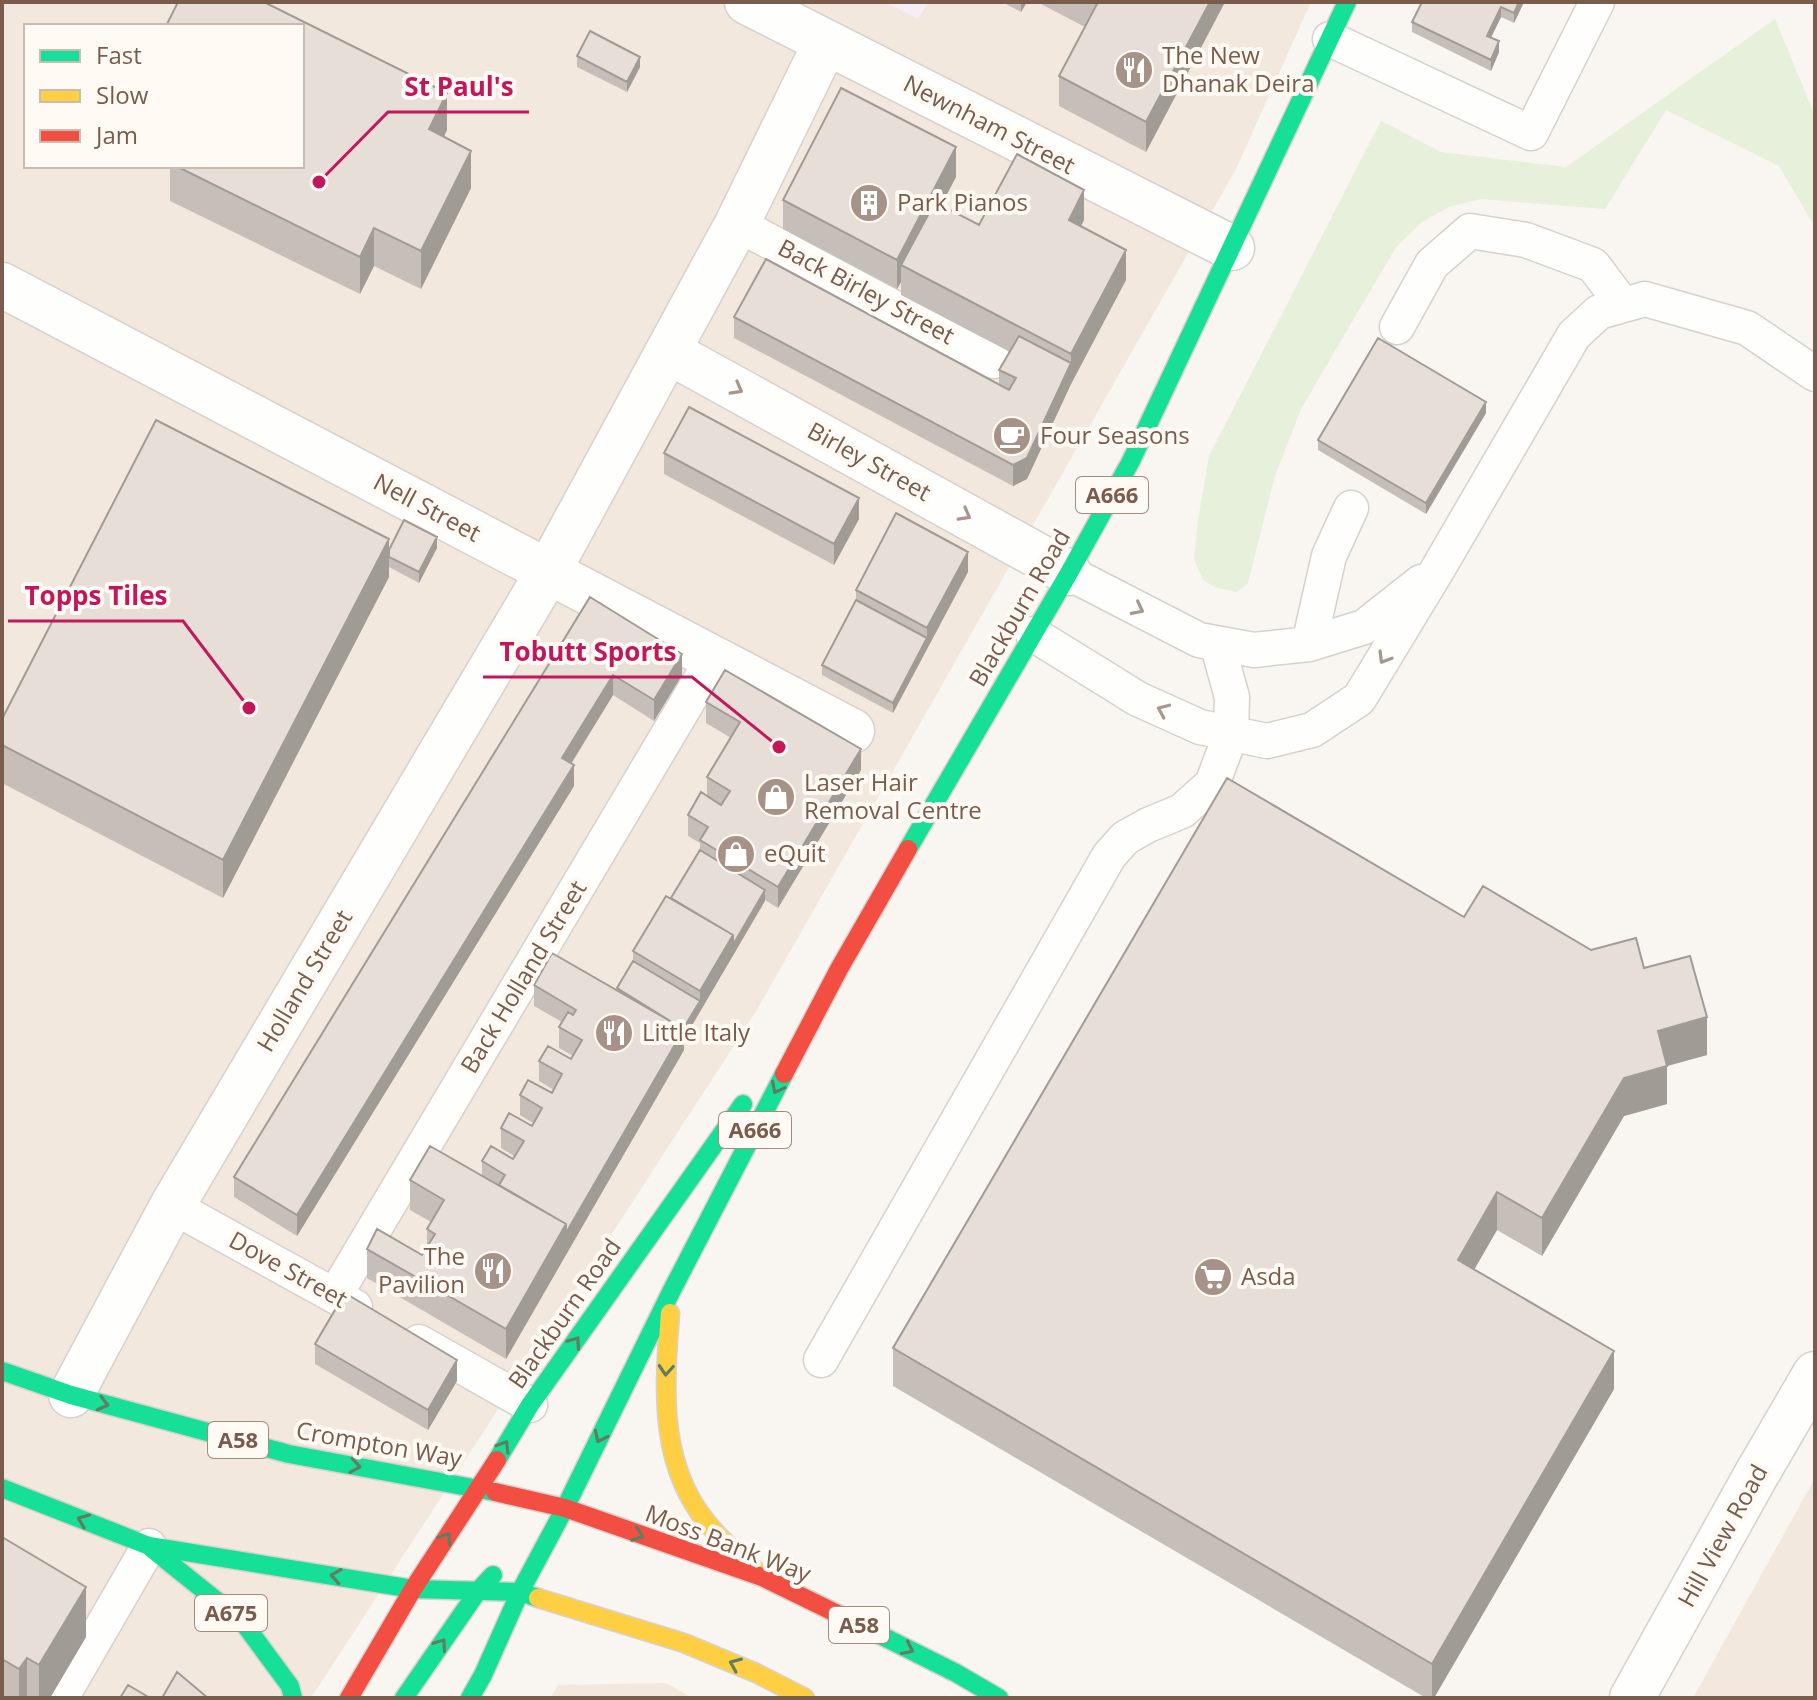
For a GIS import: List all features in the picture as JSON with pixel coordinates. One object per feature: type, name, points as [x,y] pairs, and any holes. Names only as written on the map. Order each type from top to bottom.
[{"type":"highway","name":"Blackburn Road","points":[[470,1698],[671,1292],[839,969],[1131,461],[1347,2]]},
{"type":"highway","name":"Blackburn Road","points":[[349,1698],[413,1589],[530,1405],[839,969]]},
{"type":"highway","points":[[671,1292],[665,1386],[672,1454],[678,1474],[693,1503],[724,1541],[762,1577]]},
{"type":"highway","name":"Crompton Way","points":[[2,1371],[71,1395],[289,1454],[479,1488],[565,1508]]},
{"type":"highway","points":[[2,1488],[149,1546],[413,1589],[520,1592],[684,1643],[756,1673],[805,1698]]},
{"type":"highway","points":[[532,1536],[565,1508]]},
{"type":"highway","name":"Moss Bank Way","points":[[565,1508],[762,1577],[956,1673],[999,1698]]},
{"type":"highway","name":"A675","points":[[149,1546],[242,1621],[290,1686],[293,1698]]},
{"type":"highway","points":[[404,1698],[478,1591],[510,1557]]},
{"type":"street","name":"Newnham Street","points":[[747,2],[1232,248]]},
{"type":"street","name":"Holland Street","points":[[71,1395],[172,1206],[548,572],[737,224],[826,42]]},
{"type":"street","name":"Nell Street","points":[[2,285],[852,731]]},
{"type":"street","name":"Birley Street","points":[[669,352],[1069,573]]},
{"type":"street","name":"Hill View Road","points":[[1632,1698],[1815,1374]]},
{"type":"lane","points":[[1330,39],[1531,133],[1597,2]]},
{"type":"lane","name":"Back Birley Street","points":[[737,224],[994,361]]},
{"type":"lane","points":[[1397,327],[1432,264],[1470,231],[1526,240],[1593,265],[1623,305]]},
{"type":"lane","points":[[1033,634],[1138,699],[1200,727],[1267,741],[1312,730],[1359,699],[1574,335],[1599,312],[1645,299],[1747,328],[1815,374]]},
{"type":"lane","points":[[1309,644],[1329,556],[1351,508]]},
{"type":"lane","points":[[1069,573],[1199,640],[1254,650],[1309,644],[1364,627],[1439,567]]},
{"type":"lane","points":[[821,1360],[1109,856],[1125,838],[1182,811],[1212,784],[1231,734],[1232,697],[1217,643]]},
{"type":"lane","name":"Back Holland Street","points":[[335,1295],[713,659]]},
{"type":"lane","name":"Dove Street","points":[[172,1206],[530,1405]]},
{"type":"lane","points":[[61,1698],[149,1546]]},
{"type":"shaded area","points":[[2,2],[1311,2],[1236,169],[755,1013],[311,1698],[2,1698]]},
{"type":"shaded area","points":[[885,2],[928,2],[918,19]]},
{"type":"shaded area","points":[[1815,1478],[1815,1698],[1693,1698]]},
{"type":"shaded area","points":[[665,1683],[693,1698],[550,1698],[558,1685]]},
{"type":"green space","points":[[1775,19],[1815,116],[1815,227],[1779,166],[1666,110],[1605,209],[1481,199],[1449,207],[1422,222],[1396,247],[1301,409],[1275,476],[1248,583],[1237,592],[1217,588],[1203,580],[1194,559],[1209,456],[1381,121],[1441,152],[1566,167]]},
{"type":"building","points":[[178,2],[264,2],[447,93],[429,129],[471,151],[421,251],[374,228],[360,257],[180,168],[304,168],[304,24],[167,24]]},
{"type":"building","name":"The New Dhanak Deira","points":[[1093,2],[1210,2],[1146,122],[1059,76],[1097,4]]},
{"type":"building","points":[[1422,2],[1519,2],[1514,13],[1501,7],[1487,36],[1499,41],[1491,60],[1412,22]]},
{"type":"building","points":[[590,31],[640,57],[627,82],[577,56]]},
{"type":"building","name":"Park Pianos","points":[[841,88],[956,147],[897,260],[783,200]]},
{"type":"building","points":[[1017,154],[1084,190],[1069,220],[1126,250],[1071,354],[901,265],[935,202],[979,225]]},
{"type":"building","points":[[766,259],[1009,390],[1016,378],[999,370],[1019,336],[1071,363],[1027,458],[1013,465],[734,317]]},
{"type":"building","points":[[1378,338],[1486,402],[1426,503],[1318,440]]},
{"type":"building","points":[[689,407],[859,498],[834,544],[664,453]]},
{"type":"building","points":[[156,420],[389,539],[223,860],[2,745],[2,719]]},
{"type":"building","points":[[896,513],[968,552],[927,628],[856,590]]},
{"type":"building","points":[[404,520],[437,537],[419,572],[389,557],[389,550]]},
{"type":"building","points":[[590,597],[682,654],[654,700],[613,675],[562,758],[574,765],[297,1215],[234,1177]]},
{"type":"building","points":[[856,600],[927,638],[893,703],[822,665]]},
{"type":"building","points":[[725,670],[861,749],[778,887],[700,840],[708,827],[688,815],[701,792],[721,805],[730,791],[707,777],[740,722],[706,702]]},
{"type":"building","name":"Asda","points":[[1227,778],[1464,917],[1483,886],[1591,950],[1636,938],[1644,968],[1690,956],[1707,1017],[1658,1031],[1667,1066],[1624,1078],[1542,1218],[1497,1192],[1458,1260],[1614,1351],[1432,1664],[893,1348]]},
{"type":"building","points":[[700,850],[765,890],[733,945],[733,935],[671,898]]},
{"type":"building","points":[[666,896],[733,935],[700,991],[633,951]]},
{"type":"building","points":[[552,953],[684,1029],[566,1233],[566,1224],[499,1185],[505,1175],[482,1161],[491,1146],[513,1159],[524,1141],[501,1128],[509,1113],[532,1126],[542,1108],[520,1095],[528,1080],[552,1093],[562,1074],[539,1061],[548,1046],[571,1059],[582,1040],[559,1027],[568,1012],[573,1015],[576,1010],[534,985]]},
{"type":"building","points":[[633,961],[700,1001],[683,1029],[617,988]]},
{"type":"building","name":"The Pavilion","points":[[430,1146],[566,1224],[506,1329],[367,1249],[377,1229],[422,1255],[435,1234],[427,1229],[444,1200],[410,1180]]},
{"type":"building","points":[[345,1293],[457,1360],[428,1410],[315,1344]]},
{"type":"building","points":[[2,1537],[86,1587],[39,1665],[27,1658],[19,1669],[2,1659]]},
{"type":"building","points":[[177,1672],[208,1698],[162,1698]]},
{"type":"building","points":[[128,1685],[150,1698],[120,1698]]},
{"type":"traffic: fast","points":[[908,849],[1131,461],[1347,2]]},
{"type":"traffic: fast","points":[[470,1698],[520,1592],[784,1074]]},
{"type":"traffic: fast","points":[[497,1460],[530,1405],[743,1104]]},
{"type":"traffic: fast","points":[[2,1371],[71,1395],[289,1454],[495,1492]]},
{"type":"traffic: fast","points":[[2,1488],[149,1546],[413,1589],[520,1592],[538,1598]]},
{"type":"traffic: fast","points":[[151,1548],[242,1621],[290,1686],[293,1698]]},
{"type":"traffic: fast","points":[[404,1698],[478,1591],[493,1575]]},
{"type":"traffic: fast","points":[[852,1621],[999,1698]]},
{"type":"traffic: slow","points":[[670,1313],[667,1416],[676,1465],[705,1520],[755,1570]]},
{"type":"traffic: slow","points":[[538,1598],[684,1643],[756,1673],[805,1698]]},
{"type":"traffic: jam","points":[[784,1074],[839,969],[908,849]]},
{"type":"traffic: jam","points":[[349,1698],[413,1589],[497,1460]]},
{"type":"traffic: jam","points":[[495,1492],[565,1508],[762,1577],[852,1621]]},
{"type":"place","name":"The New Dhanak Deira","points":[[1134,70]]},
{"type":"place","name":"St Paul's","points":[[319,182]]},
{"type":"place","name":"Park Pianos","points":[[869,203]]},
{"type":"place","name":"Four Seasons","points":[[1012,436]]},
{"type":"place","name":"Topps Tiles","points":[[249,708]]},
{"type":"place","name":"Tobutt Sports","points":[[779,747]]},
{"type":"place","name":"Laser Hair Removal Centre","points":[[776,797]]},
{"type":"place","name":"eQuit","points":[[736,854]]},
{"type":"place","name":"Little Italy","points":[[614,1033]]},
{"type":"place","name":"The Pavilion","points":[[493,1271]]},
{"type":"place","name":"Asda","points":[[1213,1277]]}]
